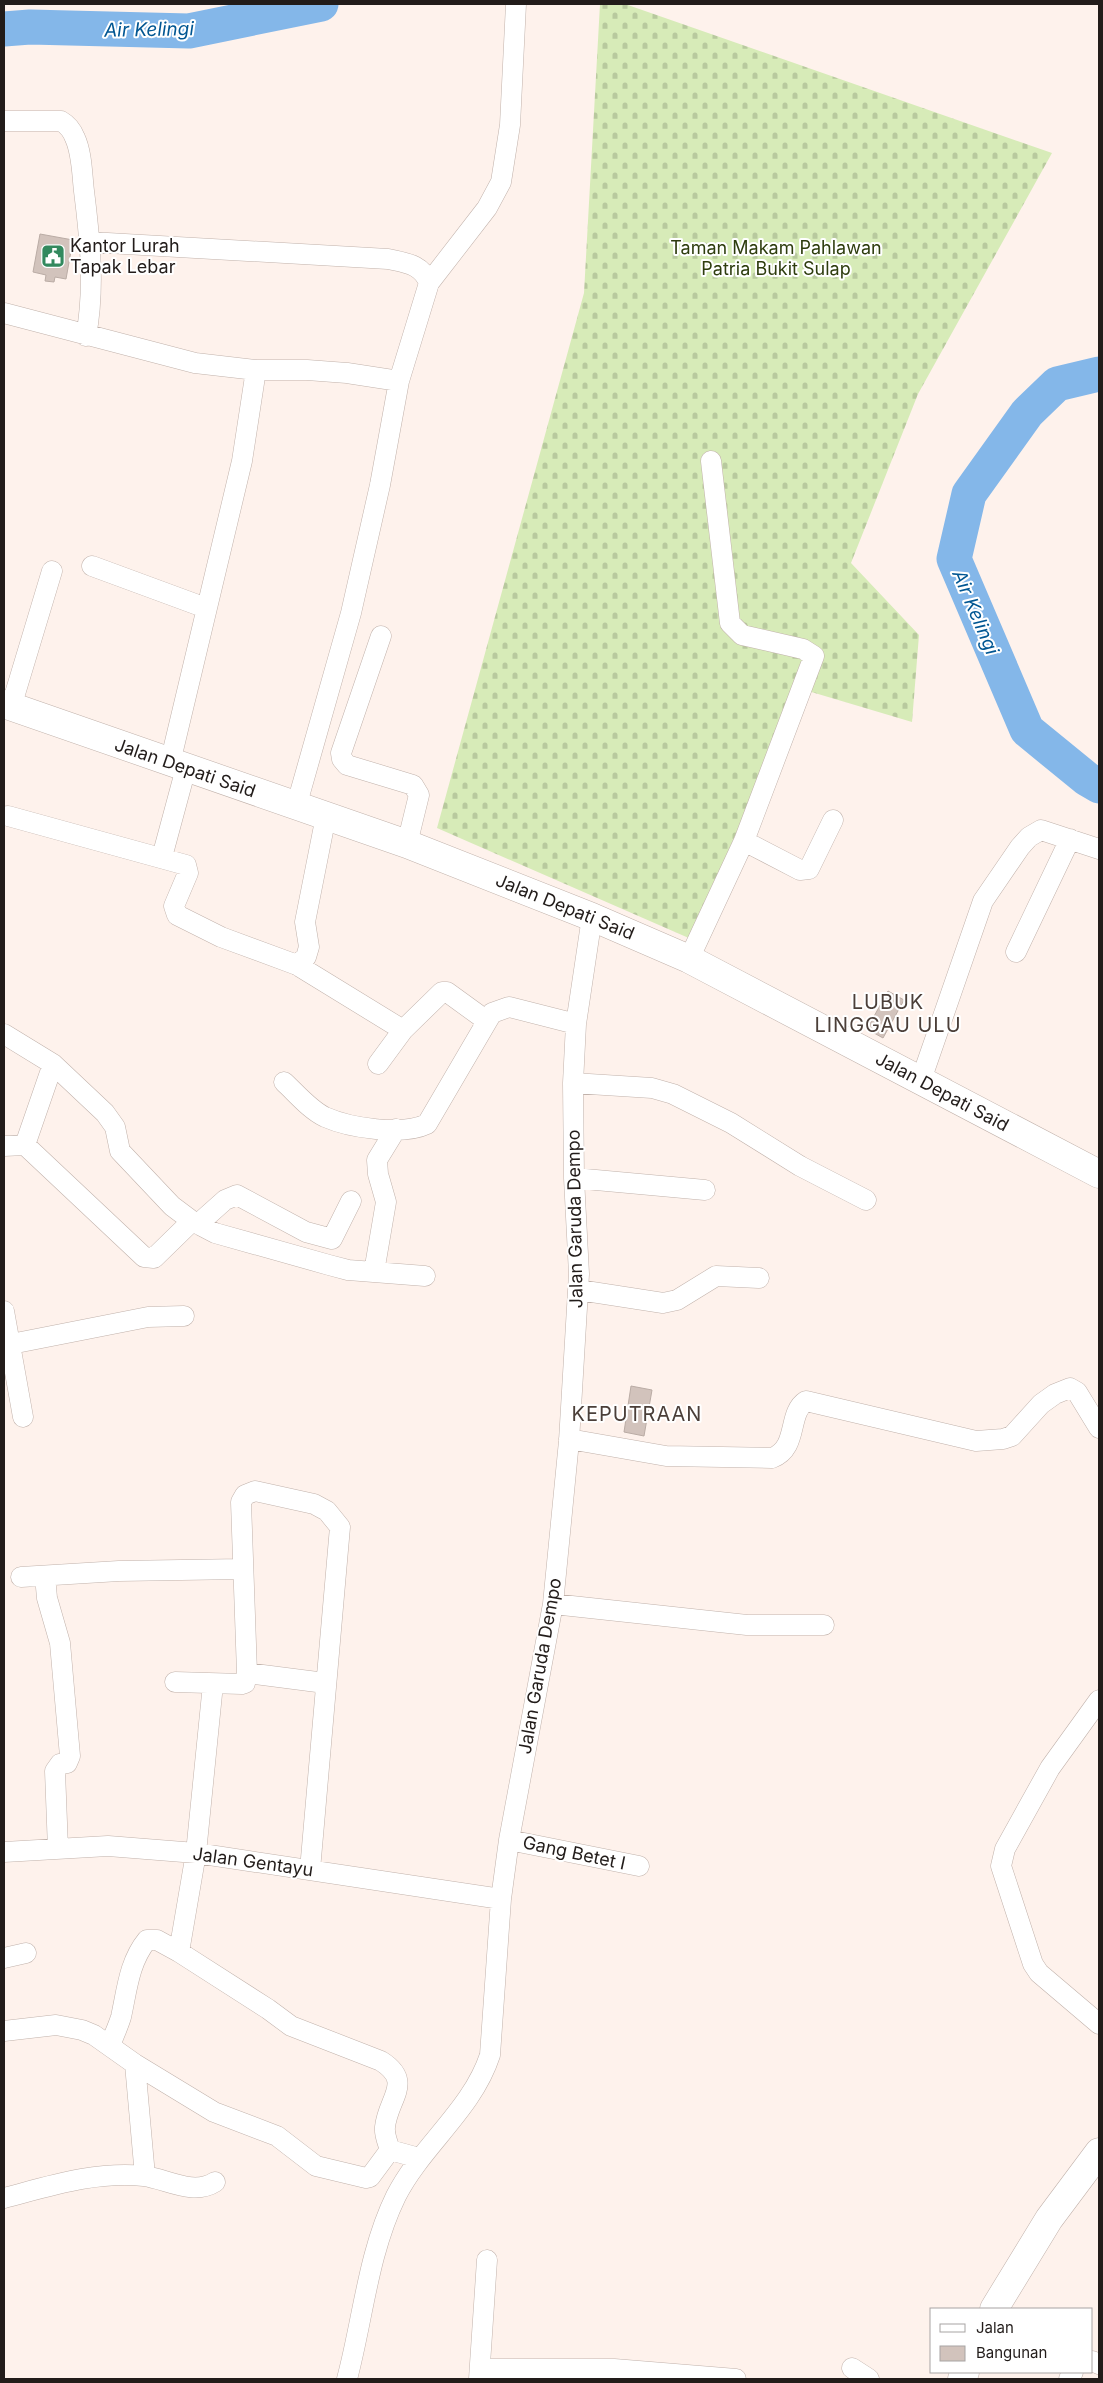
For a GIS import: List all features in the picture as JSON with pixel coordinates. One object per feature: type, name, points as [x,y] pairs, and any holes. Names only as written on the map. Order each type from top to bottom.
[{"type":"main road","name":"Jalan Depati Said","points":[[8,706],[407,844],[592,917],[689,959],[1099,1174]]},
{"type":"main road","points":[[995,2308],[1049,2219],[1099,2152]]},
{"type":"street","points":[[296,807],[351,613],[380,485],[399,381],[430,283],[487,208],[501,182],[510,125],[516,4]]},
{"type":"street","points":[[4,120],[60,121],[68,126],[76,139],[90,242],[91,294],[86,336]]},
{"type":"street","points":[[90,242],[388,259],[414,265],[426,274],[430,283]]},
{"type":"street","points":[[4,313],[195,364],[256,370],[307,370],[399,381]]},
{"type":"street","points":[[162,857],[206,608],[242,461],[256,370]]},
{"type":"street","points":[[689,959],[744,841],[814,656],[803,649],[742,635],[730,623],[712,461]]},
{"type":"street","points":[[92,566],[206,608]]},
{"type":"street","points":[[8,706],[52,571]]},
{"type":"street","points":[[381,636],[341,753],[342,759],[348,765],[413,786],[417,789],[419,795],[407,844]]},
{"type":"street","points":[[8,816],[116,848],[182,863],[187,868],[188,873],[174,906],[177,915],[221,937],[297,965],[403,1030]]},
{"type":"street","points":[[297,965],[306,958],[309,947],[305,922],[326,816]]},
{"type":"street","points":[[744,841],[800,870],[808,869],[833,820]]},
{"type":"street","points":[[921,1080],[983,901],[1020,847],[1029,837],[1041,830],[1099,849]]},
{"type":"street","points":[[1016,952],[1070,839]]},
{"type":"street","name":"Jalan Garuda Dempo","points":[[347,2379],[376,2249],[397,2196],[419,2158],[473,2092],[487,2064],[493,2026],[501,1899],[509,1840],[553,1604],[569,1439],[579,1290],[578,1233],[574,1178],[573,1083],[576,1024],[592,917]]},
{"type":"street","points":[[378,1064],[403,1030],[442,992],[447,992],[487,1021]]},
{"type":"street","points":[[284,1082],[324,1116],[350,1126],[396,1130],[418,1129],[427,1124],[492,1012],[509,1007],[576,1024]]},
{"type":"street","points":[[4,1034],[53,1064],[112,1120],[120,1151],[172,1206],[195,1223],[215,1233],[329,1265],[374,1272],[425,1276]]},
{"type":"street","points":[[25,1145],[53,1064]]},
{"type":"street","points":[[573,1083],[652,1088],[673,1094],[731,1123],[800,1166],[866,1200]]},
{"type":"street","points":[[374,1272],[386,1202],[378,1174],[377,1160],[396,1130]]},
{"type":"street","points":[[4,1146],[25,1145],[144,1258],[154,1258],[195,1223],[225,1200],[237,1194],[306,1232],[332,1240]]},
{"type":"street","points":[[574,1178],[705,1190]]},
{"type":"street","points":[[329,1265],[332,1240],[351,1201]]},
{"type":"street","points":[[579,1290],[663,1303],[676,1300],[716,1276],[759,1278]]},
{"type":"street","points":[[4,1311],[23,1417]]},
{"type":"street","points":[[11,1344],[148,1316],[184,1316]]},
{"type":"street","points":[[569,1439],[666,1456],[772,1458],[787,1447],[800,1406],[806,1401],[976,1440],[1003,1439],[1012,1436],[1041,1404],[1055,1394],[1070,1388],[1077,1392],[1099,1428]]},
{"type":"street","points":[[175,1682],[245,1683],[247,1673],[241,1502],[245,1495],[255,1491],[314,1504],[335,1519],[340,1527],[310,1870]]},
{"type":"street","points":[[21,1577],[119,1571],[242,1569]]},
{"type":"street","points":[[45,1576],[47,1598],[60,1643],[70,1756],[67,1763],[60,1764],[54,1771],[58,1849]]},
{"type":"street","points":[[553,1604],[747,1625],[824,1625]]},
{"type":"street","points":[[247,1673],[325,1683]]},
{"type":"street","points":[[178,1952],[196,1853],[213,1684]]},
{"type":"street","points":[[1099,1700],[1050,1768],[1005,1849],[1001,1866],[1033,1964],[1039,1973],[1099,2024]]},
{"type":"street","name":"Gang Betet I","points":[[509,1840],[639,1866]]},
{"type":"street","name":"Jalan Gentayu","points":[[4,1852],[108,1846],[196,1853],[501,1899]]},
{"type":"street","points":[[4,2031],[34,2027],[69,2026],[94,2035],[135,2064],[223,2117],[277,2136],[316,2166],[366,2178],[370,2177],[390,2150],[385,2126],[398,2084],[398,2075],[392,2068],[381,2061],[291,2026],[268,2009],[157,1940],[147,1940],[141,1948],[128,1979],[120,2018],[110,2046]]},
{"type":"street","points":[[4,1958],[26,1953]]},
{"type":"street","points":[[135,2064],[145,2176]]},
{"type":"street","points":[[390,2150],[419,2158]]},
{"type":"street","points":[[4,2198],[58,2183],[102,2175],[145,2176],[188,2186],[202,2187],[215,2182]]},
{"type":"street","points":[[486,2260],[480,2374],[614,2369],[736,2379]]},
{"type":"street","points":[[852,2368],[869,2379]]},
{"type":"green space","name":"Taman Makam Pahlawan Patria Bukit Sulap","points":[[600,4],[625,4],[1052,153],[918,394],[851,563],[919,635],[912,722],[798,688],[691,939],[437,828],[584,293]]},
{"type":"building","name":"Kantor Lurah Tapak Lebar","points":[[40,234],[73,240],[66,279],[55,277],[54,282],[45,281],[46,275],[33,272]]},
{"type":"building","points":[[888,991],[904,1000],[883,1038],[867,1029]]},
{"type":"building","points":[[631,1386],[652,1390],[644,1436],[624,1432]]},
{"type":"waterway","name":"Air Kelingi","points":[[4,29],[30,27],[189,31],[321,4]]},
{"type":"waterway","name":"Air Kelingi","points":[[1099,374],[1057,384],[1027,413],[969,494],[954,559],[1027,730],[1087,779],[1099,786]]},
{"type":"place","name":"Kantor Lurah Tapak Lebar","points":[[53,256]]},
{"type":"district","name":"LUBUK LINGGAU ULU","points":[[888,1014]]},
{"type":"district","name":"KEPUTRAAN","points":[[637,1414]]}]
